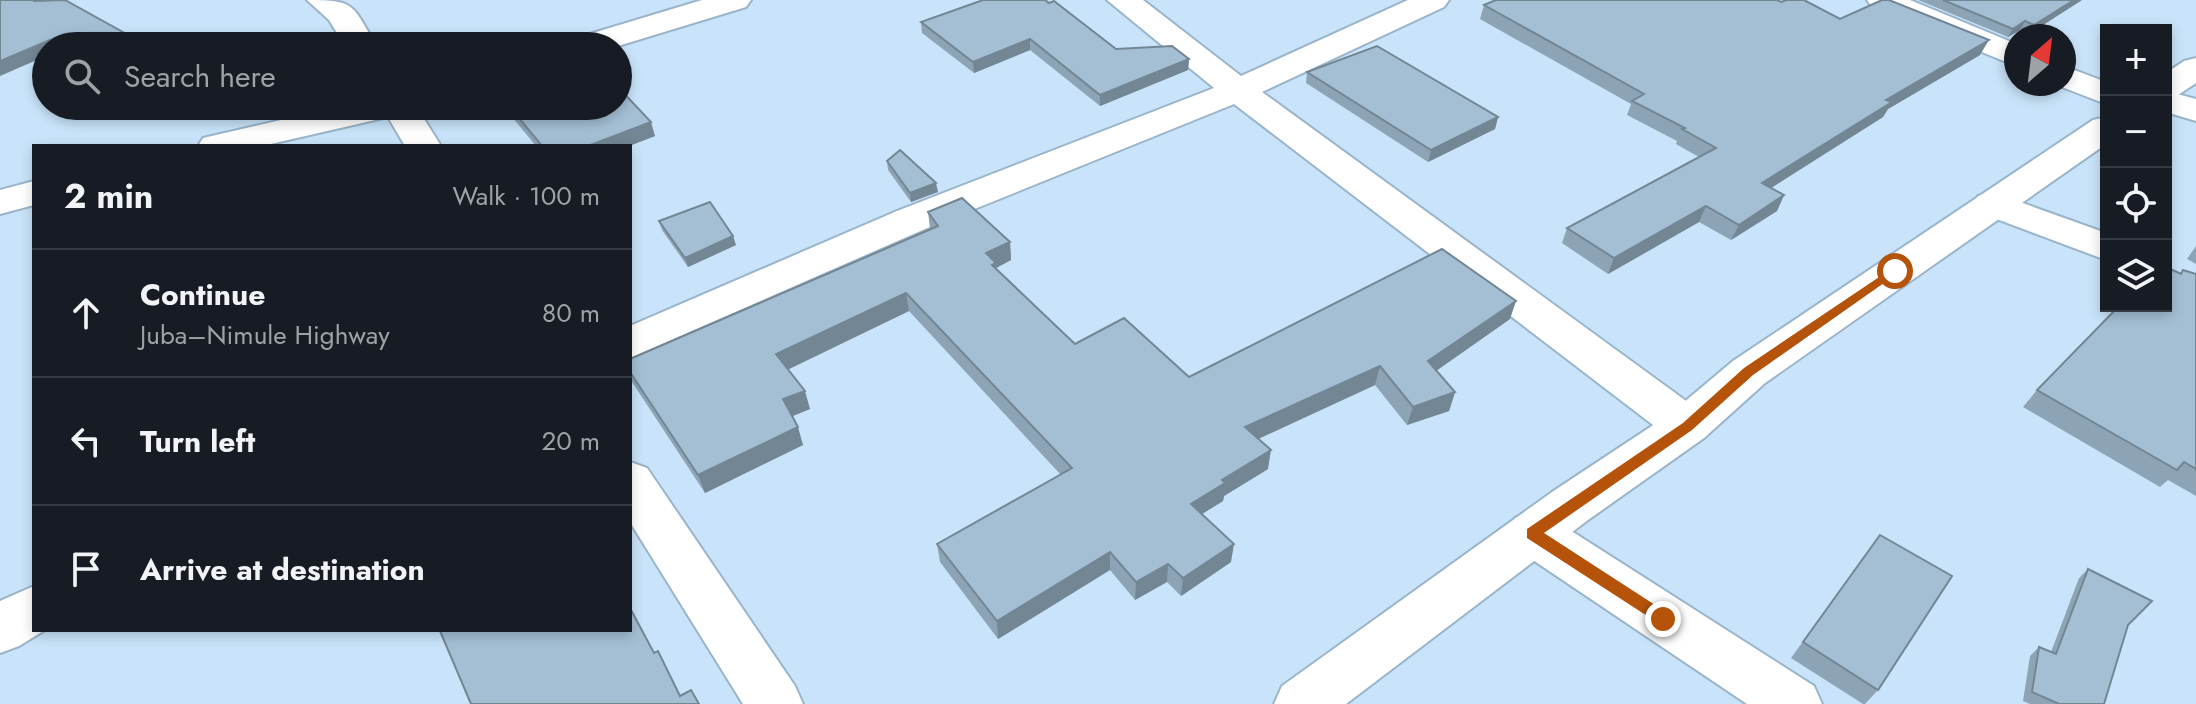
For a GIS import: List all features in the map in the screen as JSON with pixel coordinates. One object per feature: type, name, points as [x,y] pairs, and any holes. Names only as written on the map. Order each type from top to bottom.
[{"type":"street","points":[[323,0],[341,14],[352,32]]},
{"type":"street","points":[[631,32],[735,0]]},
{"type":"street","points":[[1123,0],[1238,90],[1687,426]]},
{"type":"street","points":[[632,342],[911,220],[1238,90],[1433,0]]},
{"type":"street","points":[[1883,0],[2004,51]]},
{"type":"street","points":[[2172,84],[2196,68]]},
{"type":"street","points":[[2076,81],[2100,91]]},
{"type":"street","points":[[2172,103],[2196,110]]},
{"type":"street","points":[[225,144],[328,120]]},
{"type":"street","points":[[407,120],[422,144]]},
{"type":"street","points":[[1302,704],[1533,533],[1687,426],[1749,372],[2100,132]]},
{"type":"street","points":[[0,202],[32,194]]},
{"type":"street","points":[[1992,204],[2100,245]]},
{"type":"street","points":[[632,484],[775,704]]},
{"type":"street","points":[[1533,533],[1794,704]]},
{"type":"street","points":[[0,629],[32,610]]},
{"type":"building","points":[[0,0],[65,0],[123,32],[32,32],[32,48],[0,61]]},
{"type":"building","points":[[983,0],[1054,1],[1116,49],[1172,46],[1189,59],[1100,95],[1030,39],[973,62],[921,22]]},
{"type":"building","points":[[1496,0],[1804,0],[1840,19],[1882,0],[1889,0],[1989,40],[1886,100],[1892,102],[1762,183],[1784,195],[1739,225],[1706,206],[1614,258],[1567,228],[1716,148],[1632,101],[1644,94],[1484,5]]},
{"type":"building","points":[[1943,0],[2074,0],[2036,24],[2025,21],[2004,25]]},
{"type":"building","points":[[1377,46],[1498,117],[1431,150],[1307,72]]},
{"type":"building","points":[[632,102],[651,122],[593,144],[540,144],[521,120],[632,120]]},
{"type":"building","points":[[900,150],[936,183],[910,193],[887,161]]},
{"type":"building","points":[[962,198],[1010,242],[986,253],[996,263],[992,265],[1075,344],[1124,318],[1189,377],[1442,249],[1516,301],[1428,361],[1455,392],[1413,407],[1380,366],[1245,427],[1271,450],[1222,480],[1225,483],[1191,504],[1234,544],[1183,578],[1168,564],[1136,582],[1110,552],[997,621],[937,544],[1072,468],[906,293],[776,354],[805,391],[783,399],[798,427],[698,475],[632,375],[632,358],[938,226],[928,212]]},
{"type":"building","points":[[710,202],[733,236],[685,258],[659,221]]},
{"type":"building","points":[[2172,270],[2181,274],[2183,270],[2196,274],[2196,469],[2184,462],[2177,470],[2037,390],[2113,312],[2172,312]]},
{"type":"building","points":[[1880,535],[1952,576],[1878,690],[1803,642]]},
{"type":"building","points":[[2088,569],[2152,601],[2128,625],[2104,704],[2059,704],[2032,692],[2039,647],[2056,654]]},
{"type":"building","points":[[632,612],[654,653],[658,651],[680,696],[691,690],[699,704],[471,704],[440,632],[632,632]]},
{"type":"route","points":[[1663,619],[1533,533],[1687,426],[1749,372],[1895,271]]}]
